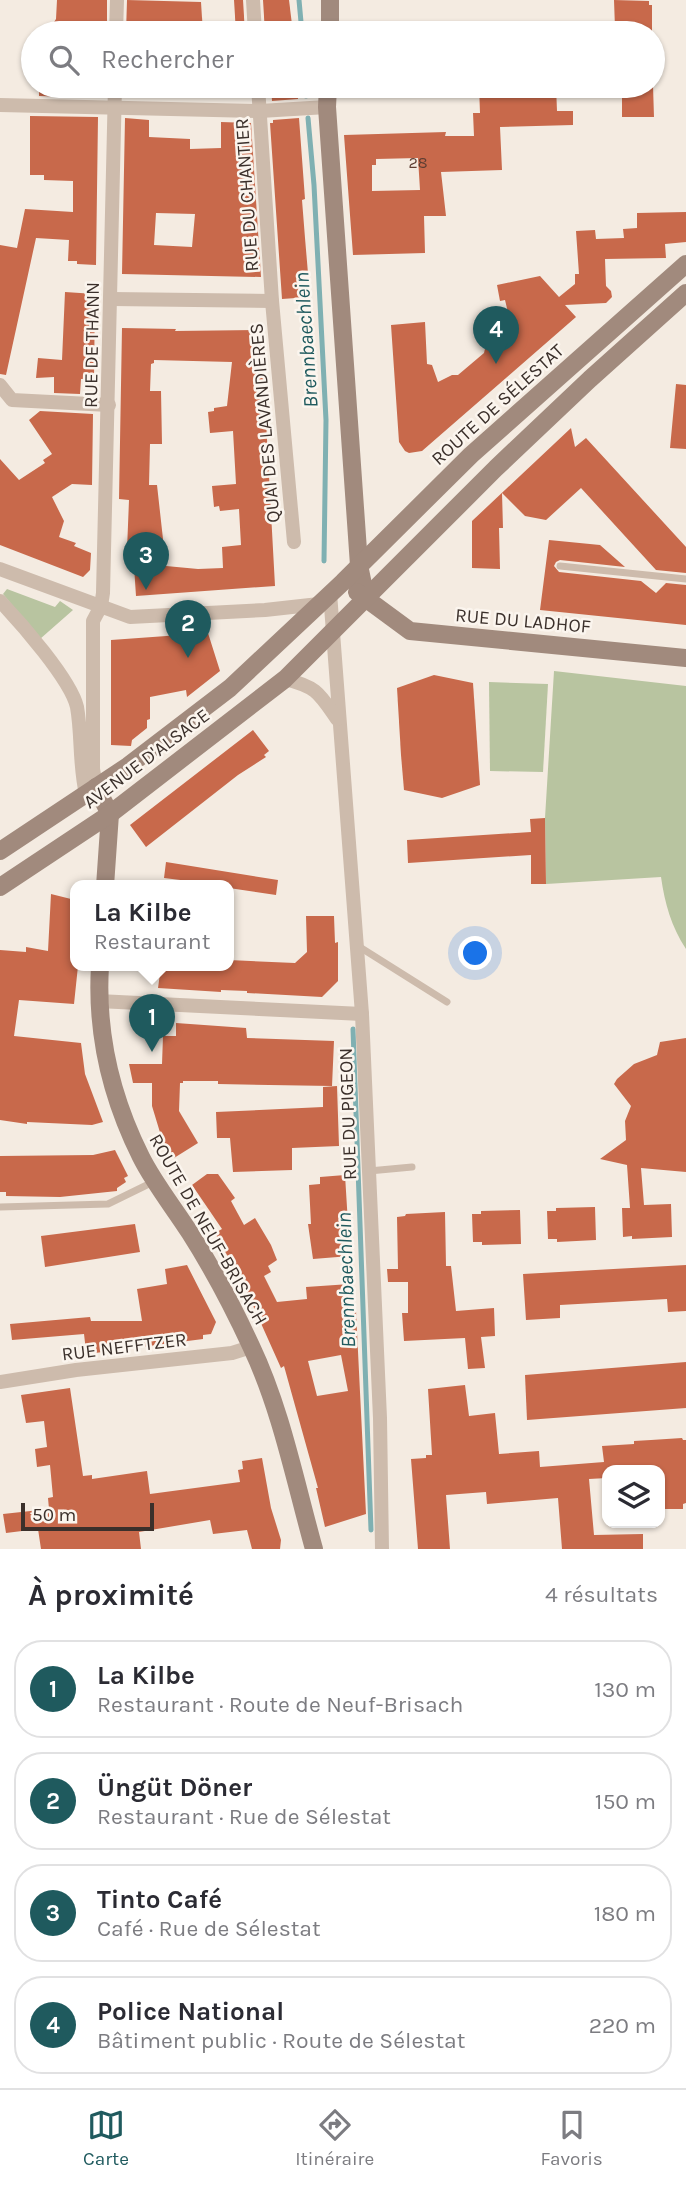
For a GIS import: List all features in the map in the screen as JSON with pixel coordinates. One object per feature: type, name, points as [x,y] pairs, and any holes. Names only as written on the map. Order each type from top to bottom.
[{"type":"main road","points":[[330,0],[330,21]]},
{"type":"main road","points":[[327,98],[359,565],[366,599]]},
{"type":"main road","name":"ROUTE DE SÉLESTAT","points":[[331,593],[471,455],[686,264]]},
{"type":"main road","points":[[366,599],[496,468],[686,293]]},
{"type":"main road","points":[[331,593],[366,599]]},
{"type":"main road","name":"AVENUE D'ALSACE","points":[[0,851],[128,766],[230,688],[295,615],[331,593]]},
{"type":"main road","name":"AVENUE D'ALSACE","points":[[0,887],[106,822],[285,679],[366,599]]},
{"type":"main road","name":"RUE DU LADHOF","points":[[366,599],[410,631],[686,658]]},
{"type":"main road","points":[[295,615],[310,655]]},
{"type":"main road","points":[[91,790],[106,822],[105,880]]},
{"type":"main road","name":"ROUTE DE NEUF-BRISACH","points":[[100,971],[98,1001],[103,1042],[120,1107],[141,1158],[192,1236],[251,1347],[270,1390],[314,1549]]},
{"type":"street","points":[[116,21],[117,0]]},
{"type":"street","points":[[253,0],[254,21]]},
{"type":"street","name":"RUE DE THANN","points":[[101,606],[112,299],[115,98]]},
{"type":"street","name":"RUE DU CHANTIER","points":[[259,98],[272,301]]},
{"type":"street","points":[[0,105],[260,111],[327,107]]},
{"type":"street","points":[[112,299],[272,301]]},
{"type":"street","name":"QUAI DES LAVANDIÈRES","points":[[272,301],[294,542]]},
{"type":"street","points":[[0,385],[12,400],[109,405]]},
{"type":"street","points":[[0,569],[130,617],[295,615]]},
{"type":"street","name":"RUE DU PIGEON","points":[[331,593],[338,720],[362,1014],[382,1481],[382,1549]]},
{"type":"street","points":[[0,601],[44,653],[75,701],[80,765],[91,790]]},
{"type":"street","points":[[91,790],[93,621],[101,606]]},
{"type":"street","points":[[285,679],[307,685],[321,694],[338,720]]},
{"type":"street","points":[[98,1001],[362,1014]]},
{"type":"street","name":"RUE NEFFTZER","points":[[0,1382],[76,1370],[232,1353],[251,1347]]},
{"type":"lane","points":[[559,566],[686,579]]},
{"type":"lane","points":[[357,946],[447,1002]]},
{"type":"lane","points":[[369,1171],[412,1167]]},
{"type":"lane","points":[[0,1207],[108,1205],[156,1180]]},
{"type":"green space","points":[[7,589],[55,607],[60,601],[73,610],[40,639],[3,594]]},
{"type":"green space","points":[[554,671],[686,686],[686,949],[669,914],[661,877],[546,884],[545,818]]},
{"type":"green space","points":[[489,682],[548,684],[543,772],[490,771]]},
{"type":"building","points":[[57,0],[107,0],[107,21],[55,21]]},
{"type":"building","points":[[127,0],[201,2],[202,21],[126,21]]},
{"type":"building","points":[[234,0],[243,0],[244,21],[235,21]]},
{"type":"building","points":[[263,0],[289,0],[292,21],[264,21]]},
{"type":"building","points":[[614,0],[649,1],[649,5],[652,5],[652,21],[615,21]]},
{"type":"building","points":[[272,98],[298,98],[298,99],[272,101]]},
{"type":"building","points":[[479,98],[556,98],[557,111],[573,111],[573,125],[500,127],[502,170],[441,172],[446,216],[424,216],[425,253],[353,255],[344,135],[446,132],[445,136],[474,136],[473,113],[480,113]],"holes":[[[418,158],[420,190],[372,191],[372,165],[376,165],[376,159]]]},
{"type":"building","points":[[622,98],[653,98],[654,117],[622,117]]},
{"type":"building","points":[[30,116],[98,117],[96,265],[68,261],[69,240],[36,238],[6,375],[0,374],[0,245],[17,248],[25,209],[73,212],[73,181],[44,180],[44,175],[30,175]]},
{"type":"building","points":[[125,118],[149,120],[149,137],[190,139],[190,149],[221,148],[221,122],[251,123],[261,277],[122,274]],"holes":[[[156,213],[195,214],[192,247],[154,245]]]},
{"type":"building","points":[[299,118],[310,297],[282,299],[270,123],[273,123],[273,120]]},
{"type":"building","points":[[686,212],[686,242],[665,244],[666,258],[605,259],[606,286],[612,297],[606,303],[565,305],[576,317],[422,451],[405,451],[399,442],[391,325],[425,322],[427,364],[432,365],[438,382],[458,375],[484,353],[487,340],[497,341],[512,329],[505,300],[500,301],[497,285],[540,276],[559,297],[575,284],[575,274],[579,274],[576,231],[595,230],[596,239],[624,238],[623,229],[637,228],[637,213]]},
{"type":"building","points":[[65,292],[95,294],[94,379],[81,379],[80,394],[54,393],[54,377],[36,378],[38,358],[62,360]]},
{"type":"building","points":[[122,328],[176,329],[175,331],[261,330],[275,586],[136,596],[133,551],[127,550],[129,500],[119,499]],"holes":[[[154,360],[232,362],[227,406],[208,412],[210,433],[233,431],[236,484],[212,486],[214,507],[219,506],[220,511],[239,509],[241,545],[222,547],[223,568],[166,566],[157,485],[149,485],[150,444],[162,444],[161,391],[150,391],[151,364]]]},
{"type":"building","points":[[676,384],[686,385],[686,449],[670,448]]},
{"type":"building","points":[[40,411],[93,414],[92,485],[72,484],[52,497],[64,521],[59,537],[76,543],[74,546],[91,553],[90,570],[83,577],[0,545],[0,459],[19,480],[45,463],[43,460],[52,454],[29,420]]},
{"type":"building","points":[[571,428],[575,447],[586,438],[686,547],[686,573],[656,570],[581,488],[546,520],[525,516],[502,493],[500,569],[472,568],[472,521]]},
{"type":"building","points":[[549,540],[600,545],[625,567],[560,560],[554,566],[559,572],[641,581],[656,593],[666,583],[686,585],[686,625],[540,610]]},
{"type":"building","points":[[208,633],[220,671],[187,697],[186,690],[150,697],[150,719],[147,720],[147,728],[132,740],[131,746],[111,745],[111,640]]},
{"type":"building","points":[[434,675],[473,683],[480,785],[442,798],[404,790],[401,755],[397,688]]},
{"type":"building","points":[[253,730],[269,751],[264,755],[266,757],[238,775],[146,847],[130,825]]},
{"type":"building","points":[[545,818],[546,884],[531,884],[531,855],[408,863],[407,840],[531,832],[530,819]]},
{"type":"building","points":[[166,862],[278,880],[276,895],[234,889],[234,880],[164,878]]},
{"type":"building","points":[[51,894],[70,899],[70,971],[77,971],[74,1004],[19,1000],[14,1036],[81,1043],[85,1074],[103,1122],[92,1125],[27,1124],[0,1120],[0,950],[26,952],[26,947],[48,951]]},
{"type":"building","points":[[306,916],[334,916],[335,943],[338,942],[338,981],[322,997],[158,988],[160,971],[234,971],[234,960],[295,963],[307,952]]},
{"type":"building","points":[[176,1023],[246,1028],[247,1038],[334,1041],[332,1086],[183,1081],[180,1083],[179,1111],[198,1143],[174,1158],[162,1139],[152,1106],[152,1083],[133,1083],[129,1064],[162,1064],[163,1036],[176,1036]]},
{"type":"building","points":[[686,1038],[686,1172],[641,1168],[644,1205],[671,1204],[672,1237],[623,1237],[622,1208],[630,1208],[627,1165],[600,1159],[626,1140],[625,1121],[631,1106],[614,1084],[634,1064],[657,1055],[660,1042]]},
{"type":"building","points":[[337,1086],[339,1146],[292,1148],[292,1170],[233,1172],[230,1138],[217,1138],[216,1112],[323,1107],[323,1087]]},
{"type":"building","points":[[115,1150],[128,1176],[117,1191],[60,1197],[6,1196],[6,1192],[0,1192],[0,1156],[93,1155]]},
{"type":"building","points":[[207,1174],[218,1174],[235,1198],[231,1201],[244,1225],[255,1218],[277,1260],[268,1266],[271,1272],[264,1276],[277,1302],[307,1299],[306,1287],[350,1284],[353,1311],[356,1311],[366,1514],[325,1527],[318,1488],[284,1366],[281,1368],[246,1290],[215,1233],[222,1229],[192,1185]],"holes":[[[341,1355],[348,1391],[317,1396],[308,1361]]]},
{"type":"building","points":[[345,1175],[350,1256],[313,1259],[308,1224],[311,1224],[309,1185],[320,1184],[320,1177]]},
{"type":"building","points":[[595,1207],[596,1240],[557,1242],[557,1239],[548,1239],[547,1211],[556,1211],[556,1208]]},
{"type":"building","points":[[520,1210],[521,1244],[482,1245],[482,1242],[473,1242],[472,1214],[481,1214],[481,1211]]},
{"type":"building","points":[[445,1212],[446,1266],[451,1266],[456,1311],[494,1308],[495,1336],[481,1337],[485,1368],[468,1369],[465,1338],[404,1341],[402,1313],[408,1313],[408,1282],[388,1282],[387,1269],[398,1269],[397,1217]]},
{"type":"building","points":[[135,1224],[140,1252],[45,1267],[41,1236]]},
{"type":"building","points":[[187,1265],[216,1322],[211,1334],[203,1335],[203,1339],[95,1353],[94,1350],[86,1351],[84,1334],[12,1340],[10,1324],[90,1317],[91,1321],[142,1321],[137,1289],[167,1284],[165,1269]]},
{"type":"building","points":[[686,1265],[686,1311],[668,1312],[667,1299],[560,1305],[560,1318],[526,1320],[523,1274]]},
{"type":"building","points":[[686,1362],[686,1408],[527,1420],[525,1375]]},
{"type":"building","points":[[465,1385],[469,1416],[495,1413],[499,1454],[539,1451],[540,1467],[604,1462],[602,1446],[682,1438],[686,1440],[686,1503],[683,1504],[683,1509],[665,1509],[665,1465],[602,1465],[602,1478],[589,1479],[594,1535],[643,1534],[643,1549],[562,1549],[558,1498],[487,1504],[486,1492],[446,1495],[450,1549],[418,1549],[411,1459],[432,1455],[428,1389]]},
{"type":"building","points":[[70,1388],[83,1476],[92,1475],[92,1479],[147,1471],[150,1494],[240,1482],[238,1470],[243,1469],[242,1461],[262,1458],[271,1508],[281,1540],[280,1549],[252,1549],[247,1530],[213,1534],[210,1520],[139,1532],[141,1549],[41,1549],[38,1529],[6,1533],[3,1514],[49,1509],[48,1498],[53,1497],[50,1465],[37,1467],[35,1449],[47,1447],[44,1421],[26,1423],[21,1395]]},
{"type":"waterway","name":"Brennbaechlein","points":[[299,0],[301,21]]},
{"type":"waterway","name":"Brennbaechlein","points":[[308,118],[326,420],[324,561]]},
{"type":"waterway","name":"Brennbaechlein","points":[[353,1029],[371,1530]]},
{"type":"place","name":"Police National","points":[[496,364]]},
{"type":"place","name":"Tinto Café","points":[[146,590]]},
{"type":"place","name":"Üngüt Döner","points":[[188,658]]},
{"type":"place","name":"La Kilbe","points":[[152,1052]]}]
